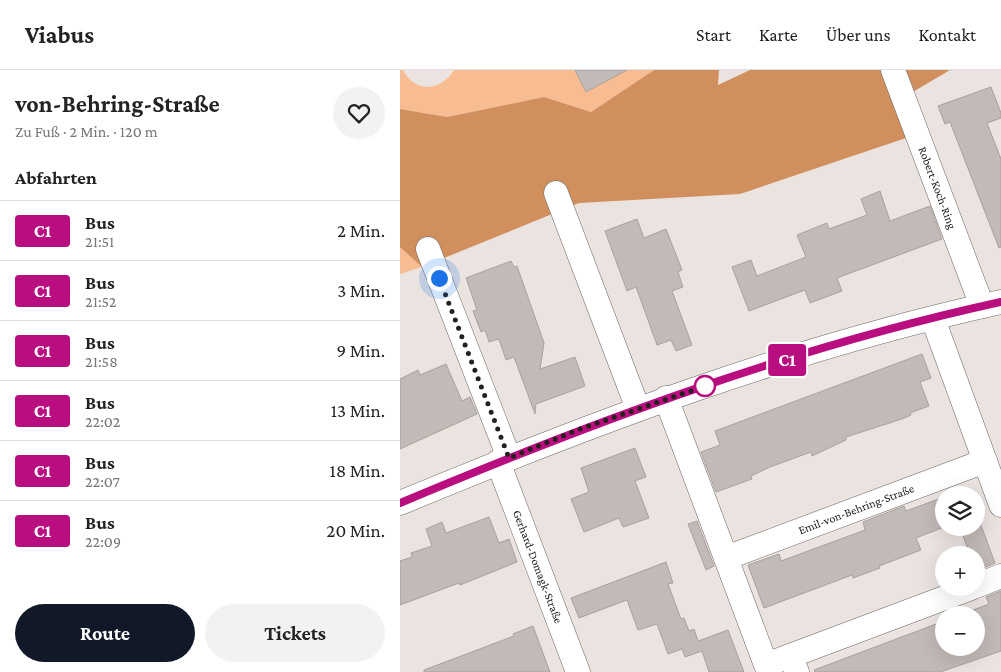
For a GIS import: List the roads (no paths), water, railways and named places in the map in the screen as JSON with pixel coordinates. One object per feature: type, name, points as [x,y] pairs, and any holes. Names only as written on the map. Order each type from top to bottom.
[{"type":"street","name":"Robert-Koch-Ring","points":[[400,503],[503,460],[666,398],[827,348],[992,304],[893,70]]},
{"type":"street","points":[[556,193],[638,409]]},
{"type":"street","points":[[428,250],[503,460]]},
{"type":"street","points":[[933,319],[1001,505]]},
{"type":"street","points":[[666,398],[766,665],[794,664],[953,596]]},
{"type":"street","name":"Gerhard-Domagk-Straße","points":[[503,460],[578,672]]},
{"type":"street","name":"Emil-von-Behring-Straße","points":[[726,558],[985,461]]},
{"type":"street","points":[[985,582],[1001,576]]}]
